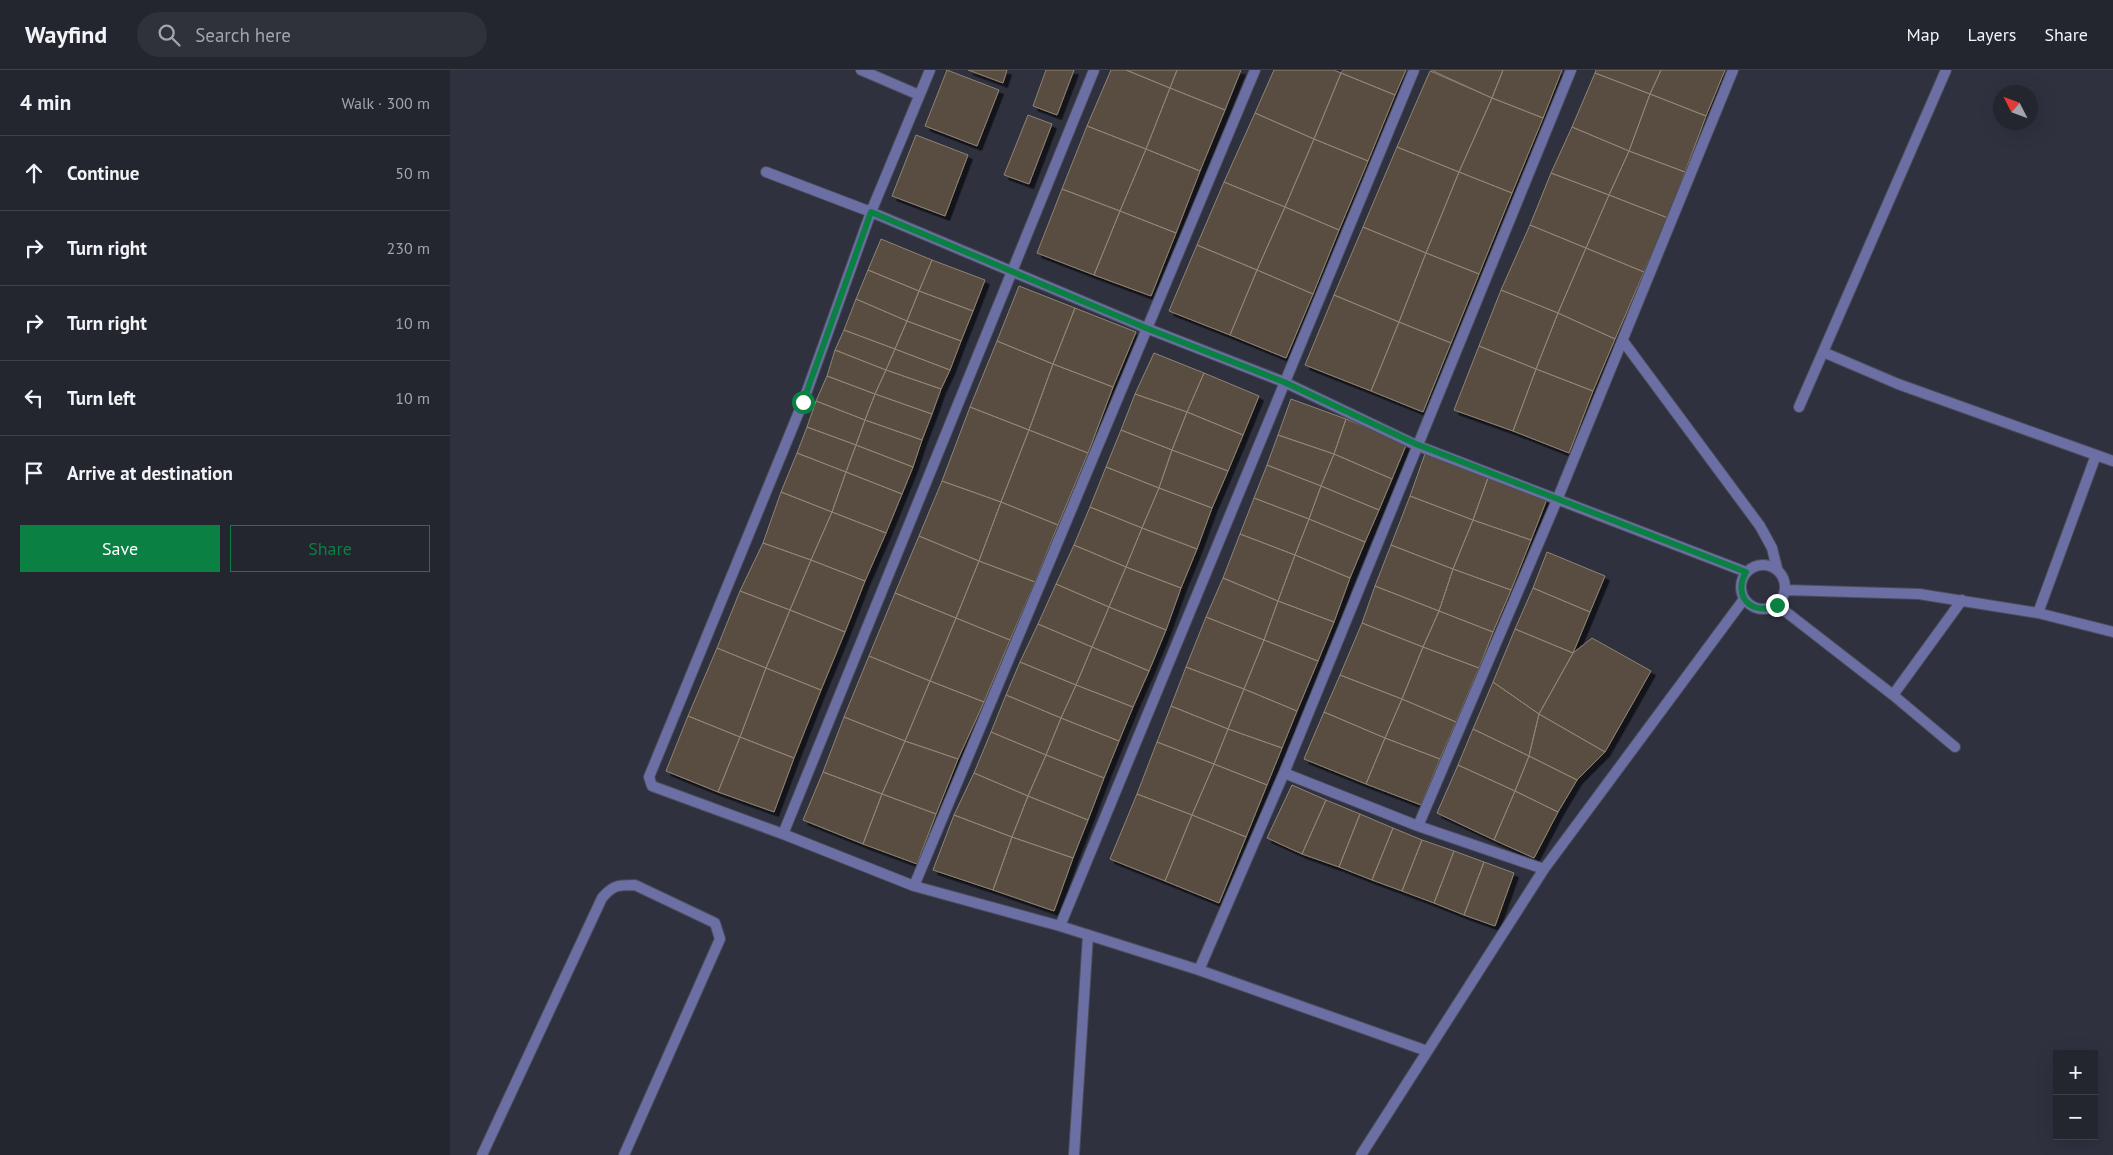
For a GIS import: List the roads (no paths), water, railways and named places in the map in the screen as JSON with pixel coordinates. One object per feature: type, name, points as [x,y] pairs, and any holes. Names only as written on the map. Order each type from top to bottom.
[{"type":"street","points":[[860,70],[919,95]]},
{"type":"street","points":[[930,70],[871,212],[803,402],[649,777],[652,786],[783,834],[914,886],[1060,926],[1199,970],[1427,1051]]},
{"type":"street","points":[[783,834],[1094,70]]},
{"type":"street","points":[[914,886],[1255,70]]},
{"type":"street","points":[[1060,926],[1414,70]]},
{"type":"street","points":[[1199,970],[1284,773],[1416,444],[1571,70]]},
{"type":"street","points":[[1418,826],[1558,500],[1732,70]]},
{"type":"street","points":[[1799,407],[1946,70]]},
{"type":"street","points":[[766,172],[871,212],[1146,328],[1284,382],[1416,444],[1746,572]]},
{"type":"street","points":[[1623,341],[1760,526],[1772,548],[1777,568],[1786,582],[1784,596],[1777,605],[1763,610],[1749,605],[1744,599],[1741,585],[1746,572],[1755,566],[1767,564],[1777,568]]},
{"type":"street","points":[[1823,352],[1898,384],[2113,461]]},
{"type":"street","points":[[2038,613],[2096,455]]},
{"type":"street","points":[[1786,590],[1920,594],[2038,613],[2113,632]]},
{"type":"street","points":[[1360,1155],[1544,869],[1744,599]]},
{"type":"street","points":[[1893,694],[1962,600]]},
{"type":"street","points":[[1777,605],[1893,694],[1955,747]]},
{"type":"street","points":[[1284,773],[1418,826],[1544,869]]},
{"type":"street","points":[[482,1155],[602,898],[611,888],[621,885],[635,885],[715,923],[720,939],[624,1155]]},
{"type":"street","points":[[1074,1155],[1088,935]]}]
